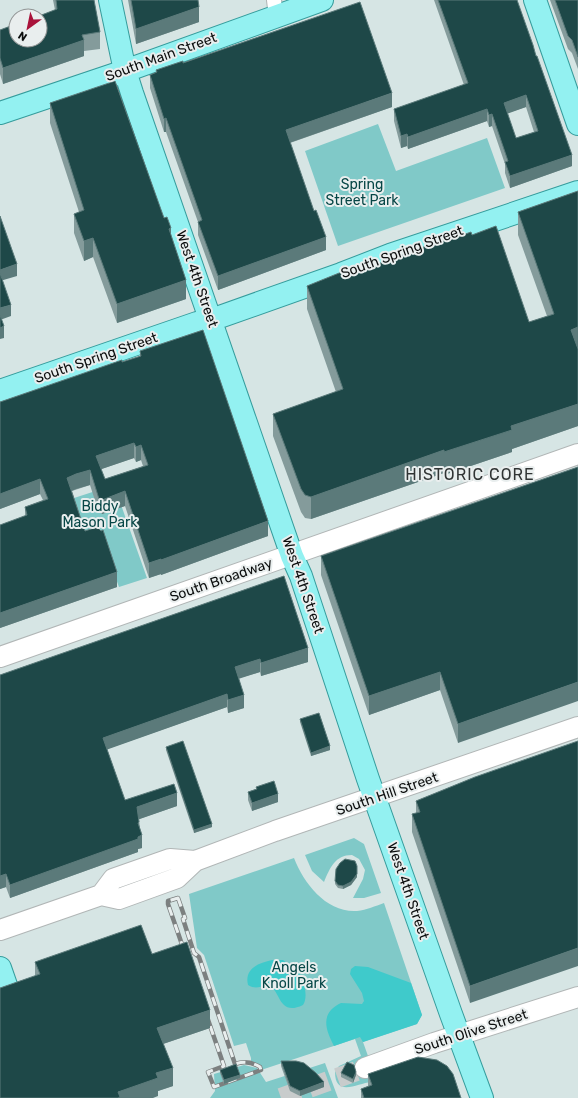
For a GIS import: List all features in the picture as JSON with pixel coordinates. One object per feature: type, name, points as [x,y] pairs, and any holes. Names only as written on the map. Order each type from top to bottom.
[{"type":"main road","name":"West 4th Street","points":[[110,0],[125,71],[292,556],[301,576],[358,749],[482,1098]]},
{"type":"main road","name":"South Main Street","points":[[0,113],[125,71],[275,8],[322,0]]},
{"type":"main road","points":[[535,0],[578,124]]},
{"type":"main road","name":"South Spring Street","points":[[0,391],[197,323],[211,320],[390,255],[578,192]]},
{"type":"main road","name":"South Broadway","points":[[0,657],[292,556],[410,512],[578,454]]},
{"type":"main road","name":"South Hill Street","points":[[0,930],[101,895],[119,899],[176,878],[195,861],[275,831],[376,798],[578,727]]},
{"type":"main road","points":[[0,968],[8,991]]},
{"type":"main road","name":"South Olive Street","points":[[365,1068],[578,996]]},
{"type":"shaded area","points":[[0,0],[578,0],[578,1098],[0,1098]]},
{"type":"green space","name":"Spring Street Park","points":[[378,124],[396,171],[487,138],[505,188],[338,246],[305,151]]},
{"type":"green space","name":"Biddy Mason Park","points":[[114,485],[147,578],[119,587],[101,538],[85,542],[71,499]]},
{"type":"green space","points":[[354,838],[364,844],[381,893],[364,898],[353,898],[363,879],[365,870],[359,859],[352,855],[341,857],[337,860],[331,867],[324,882],[312,871],[305,855]]},
{"type":"green space","name":"Angels Knoll Park","points":[[294,858],[298,868],[310,887],[327,902],[336,907],[357,911],[368,909],[384,903],[422,1015],[417,1024],[363,1042],[368,1056],[366,1058],[371,1082],[343,1087],[339,1085],[336,1080],[335,1072],[339,1066],[361,1056],[355,1039],[261,1070],[260,1066],[251,1063],[251,1058],[246,1043],[234,1046],[204,955],[197,948],[189,894]]},
{"type":"green space","points":[[272,960],[283,960],[300,975],[305,990],[305,1002],[303,1005],[295,1008],[289,1008],[281,1002],[273,988],[269,986],[251,987],[248,985],[247,979],[250,970],[262,963]]},
{"type":"green space","points":[[355,966],[368,967],[411,983],[422,1015],[417,1024],[363,1042],[360,1037],[334,1046],[328,1034],[326,1022],[330,1012],[334,1007],[341,1003],[362,1004],[364,1001],[362,993],[350,974],[351,969]]},
{"type":"green space","points":[[325,1063],[338,1098],[210,1098],[215,1091],[214,1074],[244,1065],[257,1068],[266,1082]]},
{"type":"building","points":[[56,0],[94,0],[100,32],[82,35],[84,40],[3,68],[0,58],[0,30],[8,27],[8,48],[48,48],[48,12],[57,9]]},
{"type":"building","points":[[131,0],[198,0],[199,7],[136,29]]},
{"type":"building","points":[[438,0],[517,0],[572,155],[510,176],[505,162],[508,161],[492,114],[489,115],[487,109],[408,137],[407,134],[401,136],[394,109],[468,83]],"holes":[[[526,95],[538,131],[516,138],[504,103]]]},
{"type":"building","points":[[555,0],[578,0],[578,57],[572,40],[568,36]]},
{"type":"building","points":[[360,2],[392,93],[286,130],[314,211],[316,210],[326,237],[218,276],[198,222],[202,220],[166,118],[164,119],[150,75],[157,72],[156,70],[183,61],[183,63]]},
{"type":"building","points":[[115,81],[164,218],[167,217],[171,228],[169,229],[186,280],[117,304],[93,238],[84,241],[74,214],[84,210],[50,103]]},
{"type":"building","points":[[578,191],[578,327],[571,330],[578,349],[578,404],[511,426],[512,430],[444,452],[444,450],[311,497],[305,495],[301,489],[273,414],[343,389],[307,286],[354,267],[356,272],[459,234],[460,236],[471,232],[472,235],[496,226],[529,322],[554,314],[518,212]]},
{"type":"building","points":[[0,216],[17,264],[0,270]]},
{"type":"building","points":[[0,273],[11,305],[0,308]]},
{"type":"building","points":[[0,315],[4,326],[0,328]]},
{"type":"building","points":[[203,330],[268,521],[149,563],[125,491],[102,500],[101,498],[99,499],[90,470],[76,474],[67,478],[85,531],[97,527],[101,531],[103,530],[117,572],[0,613],[0,525],[27,515],[25,507],[48,499],[40,479],[0,494],[0,402],[122,360],[122,362],[141,356],[140,351]],"holes":[[[134,443],[136,447],[141,445],[148,465],[105,479],[96,456]]]},
{"type":"building","points":[[578,467],[578,682],[458,724],[440,672],[369,696],[321,556]]},
{"type":"building","points":[[284,576],[308,648],[261,663],[260,659],[235,667],[244,695],[228,700],[227,694],[103,738],[125,800],[174,784],[177,793],[137,807],[138,823],[142,835],[138,837],[138,839],[10,885],[6,874],[0,876],[0,675]]},
{"type":"building","points":[[319,713],[330,746],[311,753],[300,719]]},
{"type":"building","points":[[183,741],[212,824],[194,830],[166,747]]},
{"type":"building","points":[[578,741],[578,948],[470,986],[412,814],[420,812],[416,801],[475,777]]},
{"type":"building","points":[[274,781],[278,794],[252,803],[248,792],[257,789],[256,787]]},
{"type":"building","points":[[345,859],[355,861],[357,866],[357,874],[351,882],[343,886],[338,885],[335,881],[336,869]]},
{"type":"building","points":[[141,925],[152,954],[187,942],[210,1010],[157,1028],[173,1068],[156,1073],[158,1078],[118,1092],[120,1097],[118,1098],[0,1098],[0,988],[40,974],[35,962]]},
{"type":"building","points":[[418,1057],[437,1060],[447,1066],[453,1074],[461,1098],[364,1098],[361,1089],[372,1085],[368,1074]]},
{"type":"building","points":[[281,1061],[296,1061],[304,1063],[324,1082],[300,1091],[290,1086]]},
{"type":"building","points":[[347,1062],[354,1065],[356,1072],[353,1079],[341,1073]]},
{"type":"building","points":[[236,1064],[240,1075],[224,1080],[220,1070]]},
{"type":"tunnel","points":[[281,1098],[365,1068]]},
{"type":"railway","points":[[178,898],[194,953],[199,957],[235,1064],[242,1062],[251,1063],[260,1067],[261,1070],[214,1087],[208,1072],[224,1066],[168,904],[168,901],[178,898]]},
{"type":"district","name":"HISTORIC CORE","points":[[470,474]]}]
